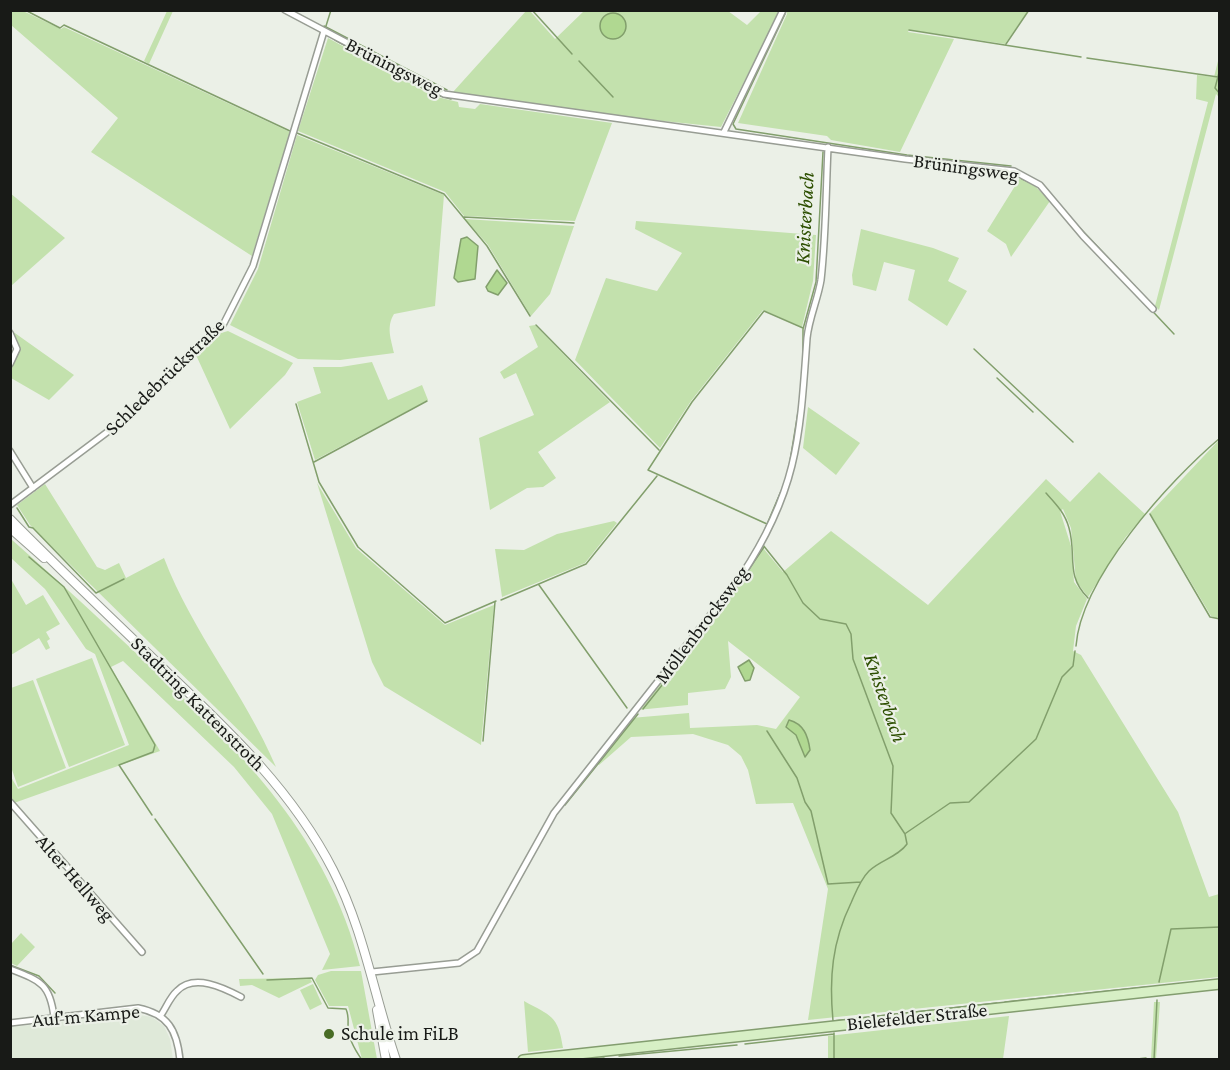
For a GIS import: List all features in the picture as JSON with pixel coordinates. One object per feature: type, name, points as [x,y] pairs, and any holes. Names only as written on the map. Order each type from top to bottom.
[{"type":"main road","name":"Stadtring Kattenstroth","points":[[10,519],[241,742],[288,799],[336,878],[362,939],[396,1059]]},
{"type":"main road","name":"Stadtring Kattenstroth","points":[[10,528],[93,600]]},
{"type":"main road","name":"Stadtring Kattenstroth","points":[[372,974],[386,1059]]},
{"type":"main road","name":"Bielefelder Straße","points":[[523,1059],[1220,984]]},
{"type":"street","name":"Brüningsweg","points":[[285,10],[444,94],[1014,171],[1029,177],[1049,195],[1083,236],[1154,309]]},
{"type":"street","points":[[724,132],[783,10]]},
{"type":"street","name":"Schledebrückstraße","points":[[10,505],[126,418],[224,325],[253,266],[324,31]]},
{"type":"street","name":"Möllenbrocksweg","points":[[372,974],[459,963],[477,951],[554,813],[741,576],[762,544],[788,485],[800,426],[807,335],[820,281],[828,147]]},
{"type":"street","points":[[10,333],[17,349],[10,364]]},
{"type":"street","points":[[10,451],[33,488]]},
{"type":"street","name":"Alter Hellweg","points":[[10,802],[142,952]]},
{"type":"street","points":[[10,969],[35,979],[46,988],[51,996],[54,1017]]},
{"type":"street","name":"Auf'm Kampe","points":[[161,1016],[176,992],[187,985],[212,984],[241,997]]},
{"type":"street","name":"Auf'm Kampe","points":[[10,1023],[138,1008],[161,1016],[175,1036],[180,1059]]},
{"type":"shaded area","points":[[11,10],[23,11],[61,29],[64,27],[290,132],[252,256],[91,152],[118,118],[11,25]]},
{"type":"shaded area","points":[[786,10],[1028,11],[1005,44],[909,30],[908,32],[954,39],[900,152],[831,140],[827,136],[738,123],[787,14]]},
{"type":"shaded area","points":[[167,11],[173,11],[149,64],[144,61]]},
{"type":"shaded area","points":[[526,11],[530,11],[555,39],[584,11],[728,11],[747,25],[761,11],[780,11],[721,127],[615,116],[453,92]]},
{"type":"shaded area","points":[[613,13],[622,17],[626,26],[622,35],[613,39],[604,35],[600,26],[604,17]]},
{"type":"shaded area","points":[[328,38],[433,96],[458,102],[459,107],[475,109],[480,104],[612,123],[575,221],[464,216],[445,192],[298,131]]},
{"type":"shaded area","points":[[1219,57],[1219,97],[1216,94],[1159,310],[1155,306],[1208,102],[1196,99],[1197,75],[1214,77]]},
{"type":"shaded area","points":[[297,135],[444,195],[435,306],[394,314],[390,328],[394,353],[340,360],[298,359],[230,325],[258,269]]},
{"type":"shaded area","points":[[1020,178],[1035,186],[1050,201],[1011,257],[1006,244],[987,231]]},
{"type":"shaded area","points":[[10,193],[65,238],[11,286],[10,286]]},
{"type":"shaded area","points":[[465,219],[574,226],[550,294],[531,316],[488,245]]},
{"type":"shaded area","points":[[636,221],[816,235],[813,281],[802,327],[763,310],[691,401],[660,448],[575,360],[606,278],[657,291],[682,253],[635,229]]},
{"type":"shaded area","points":[[861,229],[933,248],[959,258],[948,281],[967,291],[947,326],[908,300],[915,270],[884,262],[876,291],[853,285],[852,275]]},
{"type":"shaded area","points":[[467,237],[478,246],[475,279],[458,282],[454,278],[461,239]]},
{"type":"shaded area","points":[[497,270],[507,283],[498,295],[488,291],[486,287]]},
{"type":"shaded area","points":[[535,325],[610,402],[538,452],[556,478],[543,487],[527,488],[490,510],[479,438],[534,415],[516,373],[504,379],[500,372],[538,347],[529,326]]},
{"type":"shaded area","points":[[12,331],[74,375],[49,400],[11,378],[11,368],[19,348]]},
{"type":"shaded area","points":[[228,331],[293,363],[285,375],[230,429],[196,355],[221,333]]},
{"type":"shaded area","points":[[372,362],[388,400],[422,385],[428,400],[315,460],[297,402],[321,393],[313,367],[341,367]]},
{"type":"shaded area","points":[[808,407],[860,443],[836,475],[803,448]]},
{"type":"shaded area","points":[[1219,440],[1220,617],[1216,618],[1211,616],[1150,513]]},
{"type":"shaded area","points":[[1099,472],[1145,514],[1125,538],[1088,597],[1076,581],[1071,528],[1063,509],[1060,511],[1071,546],[1074,582],[1087,599],[1076,626],[1073,651],[1081,655],[1178,812],[1209,897],[1219,894],[1219,977],[808,1020],[828,889],[793,803],[756,804],[748,770],[741,756],[728,745],[693,734],[631,737],[599,765],[596,762],[631,718],[689,713],[690,728],[757,725],[776,729],[800,697],[728,641],[731,677],[725,689],[688,693],[688,705],[637,710],[692,645],[763,548],[783,572],[831,531],[928,605],[1046,479],[1070,502]]},
{"type":"shaded area","points":[[317,483],[356,548],[445,625],[494,605],[481,745],[384,686],[372,662]]},
{"type":"shaded area","points":[[45,484],[97,567],[105,570],[119,563],[126,578],[164,558],[189,612],[249,714],[276,767],[30,525],[17,505]]},
{"type":"shaded area","points":[[614,521],[617,523],[585,563],[502,597],[495,549],[524,550],[557,534]]},
{"type":"shaded area","points":[[11,539],[186,700],[250,767],[304,839],[327,878],[346,920],[360,966],[322,970],[330,954],[272,814],[234,767],[123,661],[111,667],[160,751],[14,803],[11,798],[11,777],[18,789],[129,745],[95,654],[86,649],[45,589],[11,558]]},
{"type":"shaded area","points":[[11,579],[26,605],[43,595],[60,624],[46,632],[50,639],[47,641],[50,648],[46,650],[39,638],[11,655]]},
{"type":"shaded area","points":[[92,658],[125,745],[69,767],[36,679]]},
{"type":"shaded area","points":[[749,660],[754,668],[750,680],[745,681],[738,667]]},
{"type":"shaded area","points":[[33,680],[66,768],[18,787],[11,767],[11,688]]},
{"type":"shaded area","points":[[789,720],[798,724],[806,735],[810,750],[805,757],[796,735],[786,727]]},
{"type":"shaded area","points":[[21,933],[35,947],[17,966],[11,963],[11,944]]},
{"type":"shaded area","points":[[331,971],[361,971],[377,1059],[362,1059],[348,1006],[329,1006],[315,980],[318,975]]},
{"type":"shaded area","points":[[310,978],[312,982],[279,998],[252,985],[240,986],[239,979]]},
{"type":"shaded area","points":[[313,984],[322,1004],[310,1010],[300,990]]},
{"type":"shaded area","points":[[524,1001],[552,1018],[559,1029],[563,1048],[528,1052]]},
{"type":"shaded area","points":[[1154,1002],[1160,1002],[1156,1059],[1151,1059]]},
{"type":"shaded area","points":[[133,1014],[152,1017],[164,1026],[170,1039],[173,1059],[11,1059],[11,1027]]},
{"type":"shaded area","points":[[1009,1016],[1003,1059],[828,1059],[828,1036]]},
{"type":"waterway","points":[[25,10],[60,28],[64,25],[290,131]]},
{"type":"waterway","points":[[326,26],[331,10]]},
{"type":"waterway","points":[[532,10],[572,54]]},
{"type":"waterway","points":[[1006,44],[1029,10]]},
{"type":"waterway","name":"Knisterbach","points":[[785,14],[733,124],[736,129],[907,155],[1011,166]]},
{"type":"waterway","points":[[324,26],[447,90]]},
{"type":"waterway","points":[[909,30],[1081,57]]},
{"type":"waterway","points":[[335,40],[433,94],[451,99]]},
{"type":"waterway","points":[[1087,58],[1218,77]]},
{"type":"waterway","points":[[579,61],[613,97]]},
{"type":"waterway","points":[[1220,69],[1215,88],[1220,94]]},
{"type":"waterway","points":[[297,133],[444,194],[487,246],[530,316]]},
{"type":"waterway","name":"Knisterbach","points":[[803,363],[803,329],[816,282],[823,152]]},
{"type":"waterway","points":[[983,172],[1014,176]]},
{"type":"waterway","points":[[1022,179],[1029,182]]},
{"type":"waterway","points":[[1062,215],[1174,334]]},
{"type":"waterway","points":[[464,217],[574,223]]},
{"type":"waterway","points":[[1080,228],[1135,286]]},
{"type":"waterway","points":[[767,524],[648,470],[692,402],[764,311],[803,328]]},
{"type":"waterway","points":[[536,325],[659,450]]},
{"type":"waterway","points":[[974,349],[1073,442]]},
{"type":"waterway","points":[[997,378],[1033,412]]},
{"type":"waterway","points":[[314,462],[427,401]]},
{"type":"waterway","points":[[296,404],[319,482],[358,547],[445,623],[496,601]]},
{"type":"waterway","name":"Knisterbach","points":[[789,467],[798,412]]},
{"type":"waterway","points":[[1076,646],[1082,619],[1093,591],[1110,562],[1153,505],[1199,456],[1220,438]]},
{"type":"waterway","points":[[501,600],[586,564],[657,476]]},
{"type":"waterway","name":"Knisterbach","points":[[762,536],[781,491]]},
{"type":"waterway","points":[[1046,493],[1065,518],[1071,538],[1076,581],[1088,598]]},
{"type":"waterway","points":[[17,508],[29,527],[33,528],[96,593],[124,579]]},
{"type":"waterway","points":[[1150,514],[1210,617],[1220,619]]},
{"type":"waterway","name":"Knisterbach","points":[[763,545],[787,575],[803,603],[820,619],[846,624],[851,634],[853,659],[893,766],[891,813],[905,834],[907,844],[899,852],[873,867],[858,886],[840,932],[833,960],[831,990],[833,1021]]},
{"type":"waterway","points":[[747,572],[764,547]]},
{"type":"waterway","points":[[29,557],[64,587],[155,745],[153,752],[119,765],[152,815]]},
{"type":"waterway","points":[[539,585],[627,708]]},
{"type":"waterway","points":[[643,709],[694,645],[735,588]]},
{"type":"waterway","points":[[483,741],[495,602]]},
{"type":"waterway","points":[[906,833],[950,803],[969,802],[1036,739],[1062,677],[1073,666],[1075,651]]},
{"type":"waterway","points":[[565,805],[638,714]]},
{"type":"waterway","points":[[767,731],[797,778],[805,802],[811,811],[828,884],[861,882]]},
{"type":"waterway","points":[[155,819],[263,974]]},
{"type":"waterway","points":[[1159,982],[1171,929],[1220,927]]},
{"type":"waterway","points":[[10,965],[39,976],[55,993]]},
{"type":"waterway","points":[[267,980],[312,978],[328,1008],[346,1009],[349,1035],[362,1060]]},
{"type":"waterway","points":[[1005,1002],[1146,987]]},
{"type":"waterway","points":[[1154,1060],[1157,1000]]},
{"type":"waterway","points":[[833,1021],[997,1003]]},
{"type":"waterway","name":"Knisterbach","points":[[834,1033],[834,1060]]},
{"type":"waterway","points":[[745,1044],[834,1034]]},
{"type":"waterway","points":[[619,1056],[737,1045]]},
{"type":"waterway","points":[[594,1059],[604,1058]]},
{"type":"waterway","points":[[1128,1060],[1146,1058]]},
{"type":"place","name":"Schule im FiLB","points":[[329,1034]]}]
